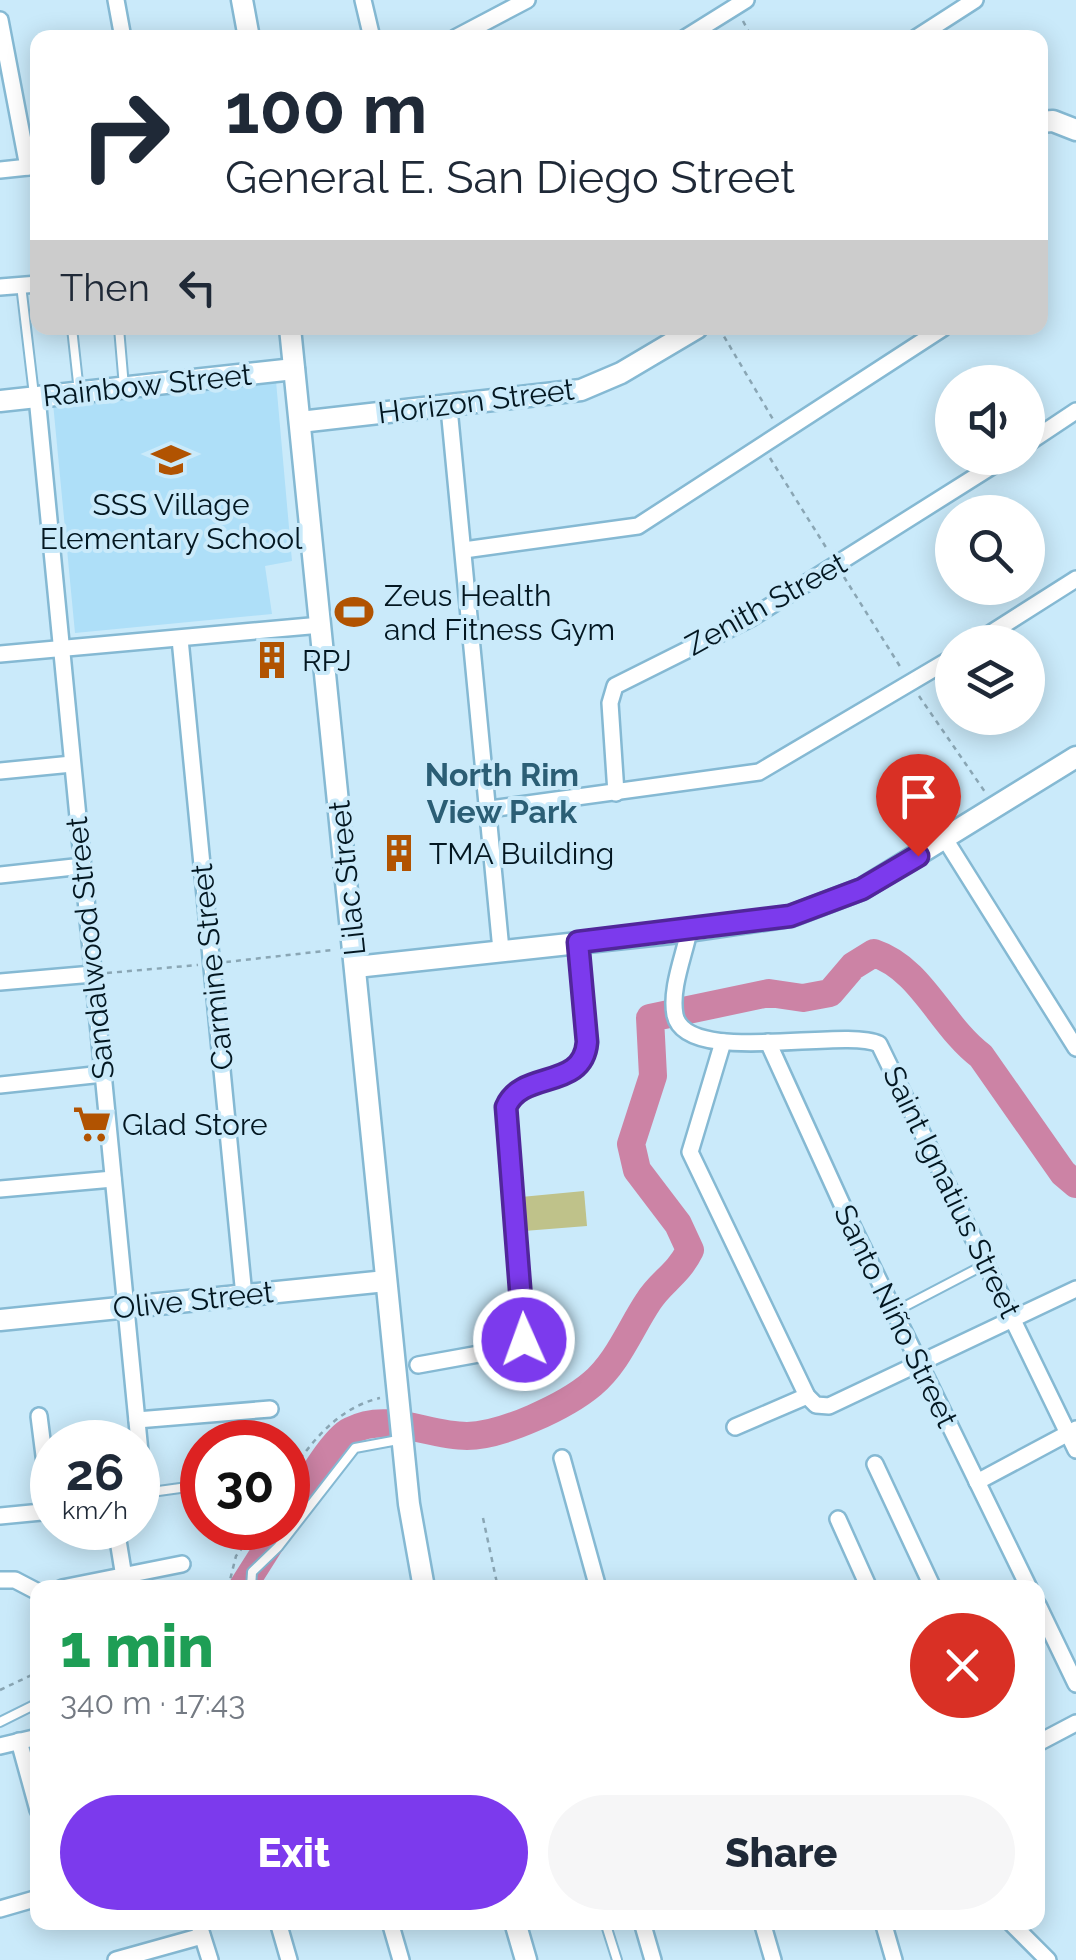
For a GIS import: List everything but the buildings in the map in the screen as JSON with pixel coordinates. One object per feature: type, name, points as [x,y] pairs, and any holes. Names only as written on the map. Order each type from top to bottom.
[{"type":"street","points":[[116,0],[122,30]]},
{"type":"street","points":[[242,0],[248,30]]},
{"type":"street","points":[[364,0],[370,30]]},
{"type":"street","points":[[471,30],[528,0]]},
{"type":"street","points":[[928,30],[975,0]]},
{"type":"street","points":[[698,30],[740,3]]},
{"type":"street","points":[[0,20],[6,66],[30,156]]},
{"type":"street","points":[[1048,121],[1076,130]]},
{"type":"street","points":[[0,170],[30,167]]},
{"type":"street","points":[[0,288],[29,284]]},
{"type":"street","name":"Lilac Street","points":[[291,335],[398,1398],[423,1580]]},
{"type":"street","name":"Horizon Street","points":[[300,422],[581,390],[620,373],[686,335]]},
{"type":"street","points":[[464,550],[638,526],[932,335]]},
{"type":"street","name":"Rainbow Street","points":[[0,401],[294,368]]},
{"type":"street","name":"Sandalwood Street","points":[[36,397],[137,1420]]},
{"type":"street","points":[[449,408],[501,950]]},
{"type":"street","points":[[1045,431],[1076,411]]},
{"type":"street","name":"Zenith Street","points":[[616,793],[610,703],[615,686],[751,618],[978,475]]},
{"type":"street","points":[[1003,625],[1076,579]]},
{"type":"street","points":[[0,654],[321,625]]},
{"type":"street","name":"Carmine Street","points":[[180,639],[244,1296]]},
{"type":"street","points":[[490,809],[759,772],[935,669]]},
{"type":"street","points":[[356,967],[689,931],[762,921],[829,903],[945,839],[1076,757]]},
{"type":"street","points":[[0,771],[72,764]]},
{"type":"street","points":[[945,839],[1076,1048]]},
{"type":"street","points":[[0,875],[82,866]]},
{"type":"street","name":"Saint Ignatius Street","points":[[689,931],[675,1009],[688,1032],[723,1042],[879,1044],[1072,1431],[1076,1450]]},
{"type":"street","points":[[418,1365],[512,1348],[524,1340],[506,1107],[517,1090],[570,1072],[584,1058],[587,1042],[578,942]]},
{"type":"street","points":[[0,982],[93,974]]},
{"type":"street","points":[[723,1042],[690,1152],[812,1400]]},
{"type":"street","name":"Santo Niño Street","points":[[768,1042],[1025,1580]]},
{"type":"street","points":[[0,1084],[103,1074]]},
{"type":"street","points":[[0,1190],[113,1179]]},
{"type":"street","name":"Olive Street","points":[[0,1320],[386,1281]]},
{"type":"street","points":[[736,1427],[812,1400],[829,1406],[1076,1289]]},
{"type":"street","points":[[137,1420],[270,1408]]},
{"type":"street","points":[[39,1416],[40,1420]]},
{"type":"street","points":[[977,1482],[1072,1431]]},
{"type":"street","points":[[562,1458],[596,1580]]},
{"type":"street","points":[[875,1464],[926,1580]]},
{"type":"street","points":[[0,1516],[30,1513]]},
{"type":"street","points":[[838,1519],[865,1580]]},
{"type":"street","points":[[120,1550],[124,1576]]},
{"type":"street","points":[[103,1580],[182,1564]]},
{"type":"street","points":[[0,1580],[14,1580],[30,1588]]},
{"type":"street","points":[[1045,1620],[1076,1684]]},
{"type":"street","points":[[1045,1739],[1076,1723]]},
{"type":"street","points":[[0,1746],[30,1739]]},
{"type":"street","points":[[19,1742],[30,1781]]},
{"type":"street","points":[[0,1909],[30,1900]]},
{"type":"street","points":[[116,1960],[197,1930]]},
{"type":"street","points":[[200,1930],[210,1960]]},
{"type":"street","points":[[280,1930],[289,1960]]},
{"type":"street","points":[[392,1930],[401,1960]]},
{"type":"street","points":[[517,1930],[526,1960]]},
{"type":"street","points":[[644,1930],[653,1960]]},
{"type":"street","points":[[764,1930],[772,1960]]},
{"type":"street","points":[[885,1930],[894,1960]]},
{"type":"street","points":[[1018,1930],[1048,1960]]},
{"type":"lane","points":[[32,335],[36,397]]},
{"type":"lane","points":[[73,335],[78,392]]},
{"type":"lane","points":[[119,335],[124,388]]},
{"type":"lane","points":[[896,1311],[986,1264]]},
{"type":"lane","points":[[252,1580],[252,1572],[278,1547],[355,1448],[402,1434]]},
{"type":"lane","points":[[0,1722],[30,1707]]},
{"type":"lane","points":[[607,1930],[616,1960]]},
{"type":"path","points":[[740,3],[749,30]]},
{"type":"path","points":[[723,335],[781,432]]},
{"type":"path","points":[[762,444],[994,809]]},
{"type":"path","points":[[310,1449],[338,1416],[360,1403],[398,1398]]},
{"type":"path","points":[[483,1518],[496,1580]]},
{"type":"path","points":[[230,1580],[241,1550]]},
{"type":"path","points":[[0,1690],[30,1676]]},
{"type":"shaded area","name":"SSS Village Elementary School","points":[[276,381],[292,561],[265,566],[272,614],[75,633],[53,403]]},
{"type":"green space","points":[[584,1191],[587,1226],[524,1231],[521,1197]]},
{"type":"waterway","points":[[310,1481],[343,1436],[365,1425],[393,1424],[467,1436],[498,1431],[566,1401],[592,1384],[609,1366],[641,1312],[690,1250],[678,1224],[637,1170],[631,1144],[653,1076],[650,1018],[769,993],[803,998],[830,993],[853,966],[874,953],[905,972],[981,1056],[1063,1173],[1076,1184]]},
{"type":"waterway","points":[[247,1580],[266,1550]]},
{"type":"place","name":"SSS Village Elementary School","points":[[171,460]]},
{"type":"place","name":"Zeus Health and Fitness Gym","points":[[354,612]]},
{"type":"place","name":"RPJ","points":[[272,660]]},
{"type":"place","name":"TMA Building","points":[[399,853]]},
{"type":"place","name":"Glad Store","points":[[92,1124]]},
{"type":"district","name":"North Rim View Park","points":[[502,792]]},
{"type":"route","points":[[524,1340],[506,1107],[517,1090],[564,1076],[584,1058],[587,1042],[578,942],[790,916],[862,889],[918,856]]}]
